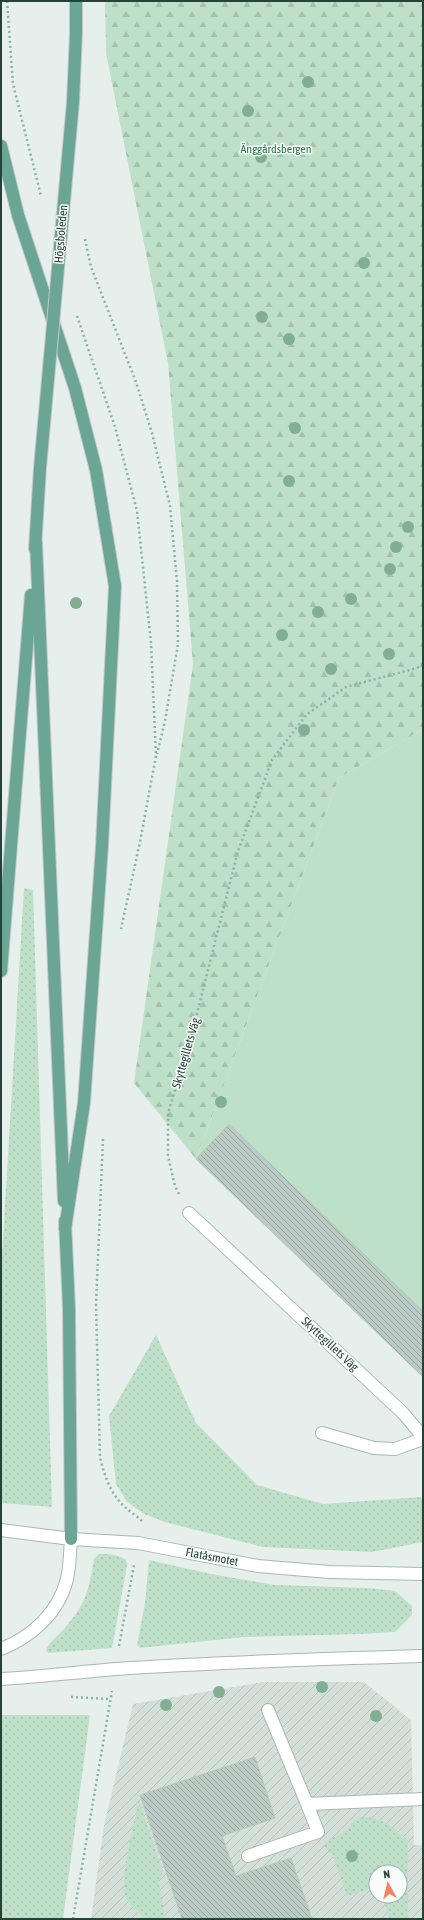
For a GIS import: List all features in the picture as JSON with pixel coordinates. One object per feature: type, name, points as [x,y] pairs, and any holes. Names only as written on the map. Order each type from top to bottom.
[{"type":"main road","name":"Högsboleden","points":[[36,542],[40,468],[73,102],[76,1]]},
{"type":"main road","points":[[1,146],[18,215],[75,388],[92,455],[115,586],[102,846],[85,1095],[65,1229]]},
{"type":"main road","points":[[36,542],[69,1308],[71,1539]]},
{"type":"main road","points":[[1,971],[36,542]]},
{"type":"street","name":"Skyttegillets Väg","points":[[189,1213],[403,1413],[423,1438]]},
{"type":"street","points":[[322,1433],[374,1448],[395,1449],[423,1438]]},
{"type":"street","name":"Flatåsmotet","points":[[1,1530],[71,1539],[138,1543],[258,1566],[329,1572],[423,1574]]},
{"type":"street","points":[[1,1649],[24,1637],[40,1625],[56,1605],[67,1580],[71,1539]]},
{"type":"street","points":[[1,1679],[53,1676],[115,1669],[317,1659],[423,1656]]},
{"type":"street","points":[[248,1856],[318,1832],[268,1710]]},
{"type":"street","points":[[307,1804],[423,1799]]},
{"type":"path","points":[[83,232],[91,267],[136,382],[152,432],[170,506],[177,582],[178,644],[166,721],[156,756]]},
{"type":"path","name":"Skyttegillets Väg","points":[[189,1213],[175,1186],[168,1156],[168,1113],[189,1045],[238,851],[272,760],[306,715],[346,687],[417,668],[423,664]]},
{"type":"path","points":[[73,1919],[115,1669],[142,1520],[124,1507],[104,1476],[100,1457],[96,1342]]},
{"type":"shaded area","points":[[263,1682],[364,1682],[411,1720],[414,1845],[423,1845],[423,1919],[91,1919],[104,1825],[133,1704]]},
{"type":"green space","name":"Änggårdsbergen","points":[[105,1],[423,1],[423,729],[339,778],[196,1159],[134,1083],[193,664],[168,363],[106,53]]},
{"type":"green space","points":[[423,729],[423,1377],[196,1159],[339,778]]},
{"type":"green space","points":[[24,888],[33,890],[52,1507],[1,1503],[1,1273]]},
{"type":"green space","points":[[156,1335],[196,1423],[257,1485],[323,1504],[421,1497],[423,1502],[423,1542],[372,1552],[263,1547],[165,1522],[144,1514],[127,1502],[116,1484],[109,1416]]},
{"type":"green space","points":[[99,1554],[116,1555],[126,1560],[127,1565],[112,1648],[48,1653],[46,1650],[50,1644],[64,1629],[82,1604],[88,1588],[94,1559]]},
{"type":"green space","points":[[149,1560],[211,1574],[275,1585],[368,1588],[395,1591],[412,1606],[412,1615],[395,1632],[244,1637],[140,1648],[137,1645],[145,1603]]},
{"type":"green space","points":[[1,1715],[90,1715],[63,1919],[1,1919]]},
{"type":"green space","points":[[139,1800],[163,1871],[159,1881],[165,1919],[146,1919],[125,1897],[124,1878],[126,1864]]},
{"type":"green space","points":[[363,1817],[370,1817],[382,1821],[408,1840],[408,1864],[368,1864],[368,1889],[347,1896],[332,1854],[325,1847],[325,1842],[345,1832],[355,1820]]},
{"type":"green space","points":[[385,1904],[408,1904],[408,1919],[389,1919]]},
{"type":"building","points":[[229,1124],[423,1311],[423,1377],[196,1159]]},
{"type":"building","points":[[255,1757],[275,1818],[222,1836],[236,1876],[291,1858],[312,1919],[182,1919],[140,1795]]}]
